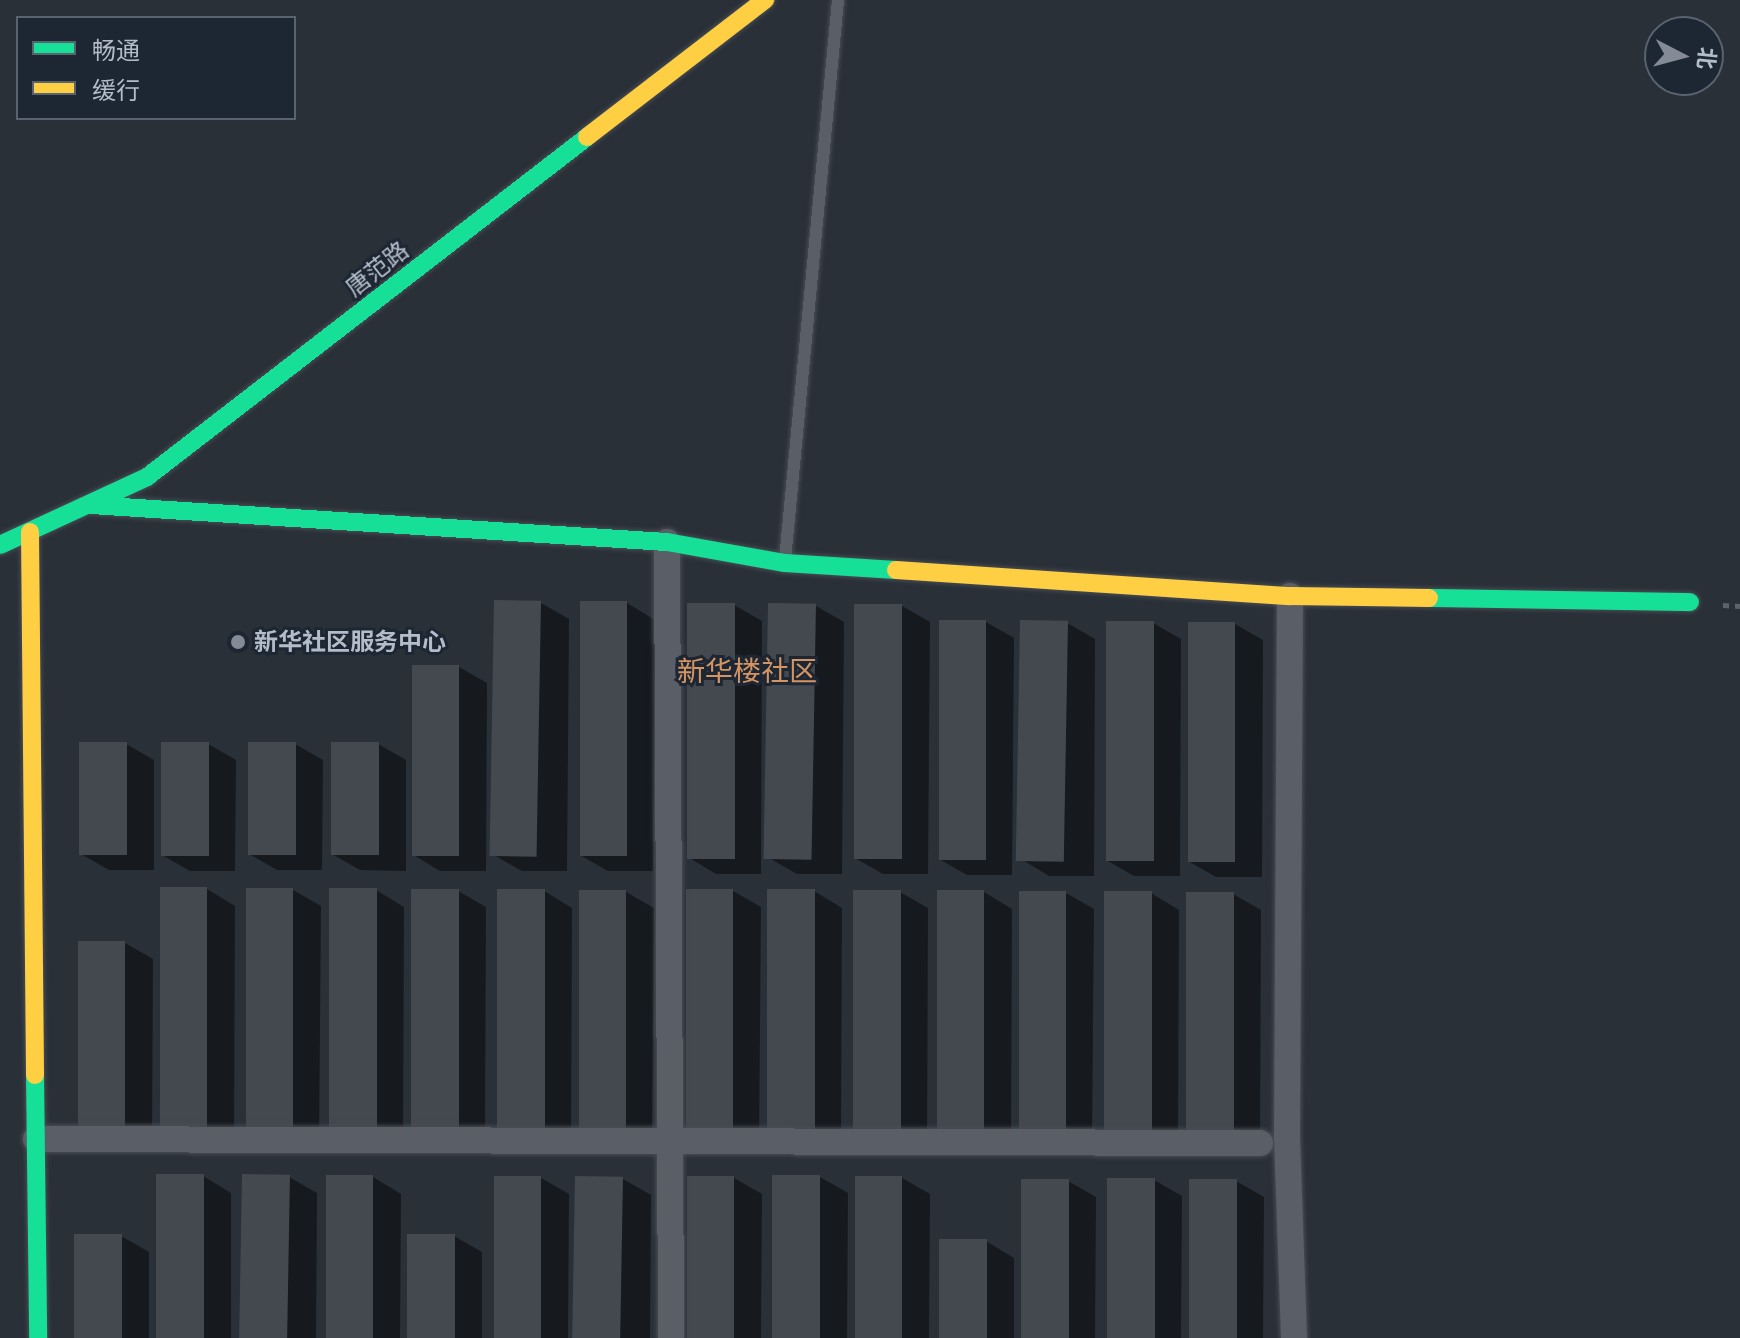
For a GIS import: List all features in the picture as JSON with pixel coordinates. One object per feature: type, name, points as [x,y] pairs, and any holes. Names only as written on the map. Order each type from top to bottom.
[{"type":"street","name":"唐范路","points":[[0,545],[147,477],[765,0]]},
{"type":"street","points":[[91,505],[667,542],[785,563],[1290,596],[1690,602]]},
{"type":"street","points":[[30,532],[38,1338]]},
{"type":"street","points":[[667,542],[671,1338]]},
{"type":"street","points":[[1290,596],[1287,1137],[1294,1338]]},
{"type":"street","points":[[36,1139],[1260,1143]]},
{"type":"lane","points":[[785,563],[838,0]]},
{"type":"building","points":[[494,600],[541,601],[537,857],[490,856]]},
{"type":"building","points":[[580,601],[627,601],[627,856],[580,856]]},
{"type":"building","points":[[687,603],[735,603],[735,859],[687,859]]},
{"type":"building","points":[[768,603],[816,604],[812,860],[764,859]]},
{"type":"building","points":[[854,604],[902,604],[902,859],[854,859]]},
{"type":"building","points":[[939,620],[986,620],[986,860],[939,860]]},
{"type":"building","points":[[1020,620],[1068,621],[1064,862],[1016,861]]},
{"type":"building","points":[[1106,621],[1154,621],[1154,861],[1106,861]]},
{"type":"building","points":[[1188,622],[1235,622],[1235,862],[1188,862]]},
{"type":"building","points":[[412,665],[459,665],[459,856],[412,856]]},
{"type":"building","points":[[79,742],[127,742],[127,855],[79,855]]},
{"type":"building","points":[[161,742],[209,742],[209,856],[161,856]]},
{"type":"building","points":[[248,742],[296,742],[296,855],[248,855]]},
{"type":"building","points":[[331,742],[379,742],[379,855],[331,855]]},
{"type":"building","points":[[160,887],[207,887],[207,1128],[160,1128]]},
{"type":"building","points":[[246,888],[293,888],[293,1127],[246,1127]]},
{"type":"building","points":[[329,888],[377,888],[377,1128],[329,1128]]},
{"type":"building","points":[[411,889],[459,889],[459,1129],[411,1129]]},
{"type":"building","points":[[497,889],[545,889],[545,1129],[497,1129]]},
{"type":"building","points":[[686,889],[733,889],[733,1129],[686,1129]]},
{"type":"building","points":[[767,889],[815,889],[815,1130],[767,1130]]},
{"type":"building","points":[[579,890],[626,890],[626,1130],[579,1130]]},
{"type":"building","points":[[853,890],[901,890],[901,1130],[853,1130]]},
{"type":"building","points":[[937,890],[984,890],[984,1130],[937,1130]]},
{"type":"building","points":[[1019,891],[1066,891],[1066,1131],[1019,1131]]},
{"type":"building","points":[[1104,891],[1152,891],[1152,1131],[1104,1131]]},
{"type":"building","points":[[1186,892],[1234,892],[1234,1132],[1186,1132]]},
{"type":"building","points":[[78,941],[125,941],[125,1127],[78,1127]]},
{"type":"building","points":[[156,1174],[204,1174],[204,1338],[156,1338]]},
{"type":"building","points":[[242,1174],[290,1175],[287,1338],[239,1338]]},
{"type":"building","points":[[326,1175],[373,1175],[373,1338],[326,1338]]},
{"type":"building","points":[[772,1175],[820,1175],[820,1338],[772,1338]]},
{"type":"building","points":[[494,1176],[541,1176],[541,1338],[494,1338]]},
{"type":"building","points":[[575,1176],[623,1177],[620,1338],[572,1338]]},
{"type":"building","points":[[687,1176],[734,1176],[734,1338],[687,1338]]},
{"type":"building","points":[[855,1176],[902,1176],[902,1338],[855,1338]]},
{"type":"building","points":[[1107,1178],[1155,1178],[1155,1338],[1107,1338]]},
{"type":"building","points":[[1021,1179],[1069,1179],[1069,1338],[1021,1338]]},
{"type":"building","points":[[1189,1179],[1237,1179],[1237,1338],[1189,1338]]},
{"type":"building","points":[[74,1234],[122,1234],[122,1338],[74,1338]]},
{"type":"building","points":[[407,1234],[455,1234],[455,1338],[407,1338]]},
{"type":"building","points":[[939,1239],[987,1239],[987,1338],[939,1338]]},
{"type":"traffic: fast","points":[[0,545],[147,477],[587,137]]},
{"type":"traffic: fast","points":[[91,505],[667,542],[785,563],[896,570]]},
{"type":"traffic: fast","points":[[1429,598],[1690,602]]},
{"type":"traffic: fast","points":[[35,1075],[38,1338]]},
{"type":"traffic: slow","points":[[587,137],[765,0]]},
{"type":"traffic: slow","points":[[30,532],[35,1075]]},
{"type":"traffic: slow","points":[[896,570],[1290,596],[1429,598]]},
{"type":"place","name":"新华社区服务中心","points":[[238,642]]},
{"type":"district","name":"新华楼社区","points":[[747,671]]}]
